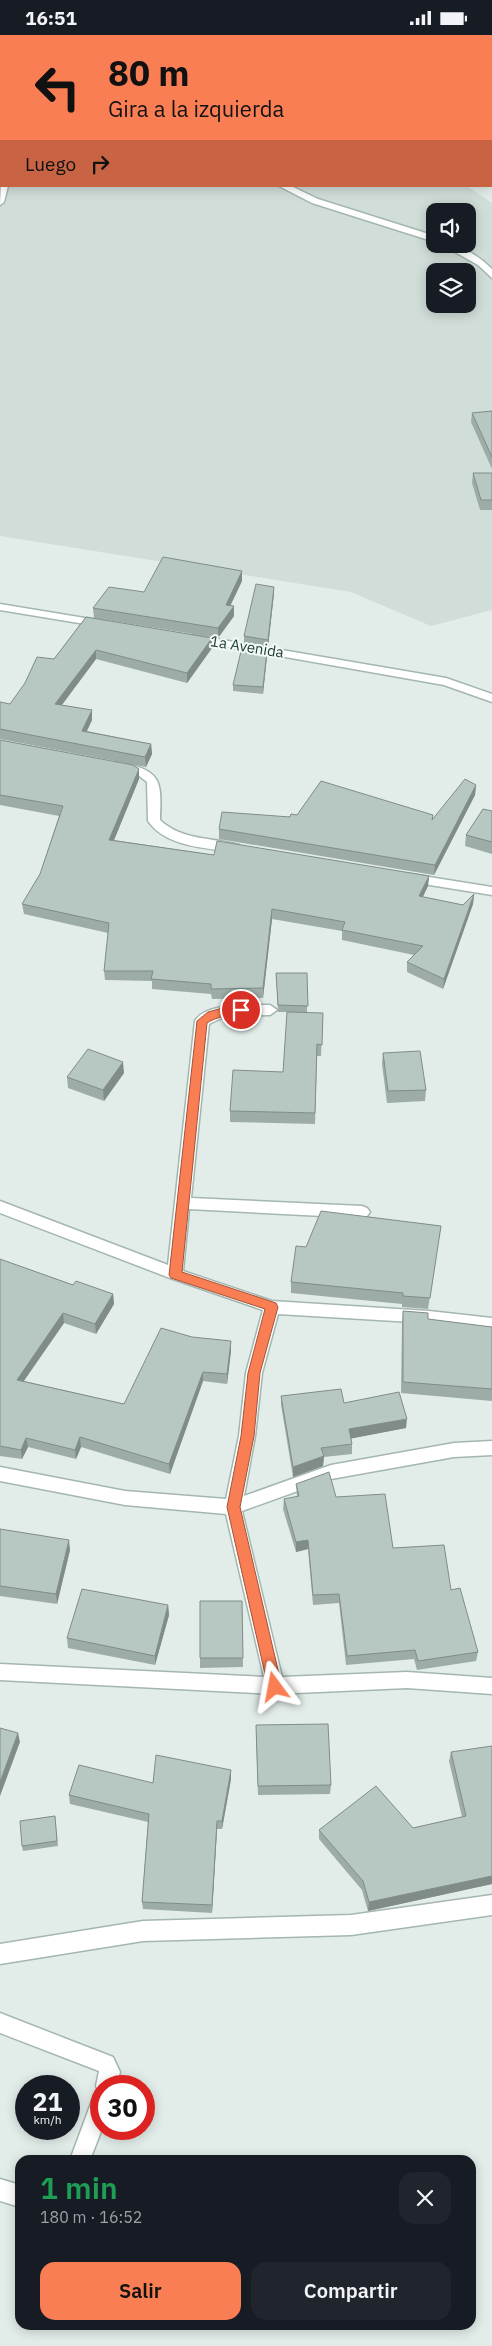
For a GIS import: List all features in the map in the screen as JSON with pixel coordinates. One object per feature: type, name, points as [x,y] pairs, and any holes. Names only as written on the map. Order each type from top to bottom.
[{"type":"street","points":[[0,202],[4,187]]},
{"type":"street","points":[[285,187],[315,201],[426,236]]},
{"type":"street","points":[[463,253],[481,263],[492,275]]},
{"type":"street","points":[[0,607],[117,626]]},
{"type":"street","name":"1a Avenida","points":[[185,637],[427,678],[446,682],[492,699]]},
{"type":"street","points":[[110,765],[138,770],[150,775],[155,784],[154,821],[164,832],[180,839],[248,851]]},
{"type":"street","points":[[394,875],[492,891]]},
{"type":"street","points":[[175,1275],[202,1021],[226,1010],[270,1010]]},
{"type":"street","points":[[184,1203],[362,1212]]},
{"type":"street","points":[[0,1207],[175,1275],[272,1307],[429,1317],[492,1325]]},
{"type":"street","points":[[272,1307],[254,1373],[247,1436],[234,1507],[275,1687]]},
{"type":"street","points":[[0,1473],[126,1498],[234,1507],[331,1472],[454,1450],[492,1448]]},
{"type":"street","points":[[0,1672],[275,1687],[407,1680],[492,1686]]},
{"type":"street","points":[[0,1954],[143,1931],[351,1925],[492,1905]]},
{"type":"street","points":[[0,2023],[106,2064],[110,2072],[109,2075]]},
{"type":"street","points":[[82,2155],[90,2132]]},
{"type":"street","points":[[0,2190],[15,2194]]},
{"type":"shaded area","points":[[0,187],[468,187],[492,203],[492,610],[431,626],[351,592],[0,536]]},
{"type":"building","points":[[492,411],[492,457],[472,413]]},
{"type":"building","points":[[473,473],[492,473],[492,500],[481,500]]},
{"type":"building","points":[[163,557],[242,571],[226,605],[234,606],[218,628],[93,608],[109,587],[144,592]]},
{"type":"building","points":[[256,584],[274,587],[268,640],[244,636]]},
{"type":"building","points":[[86,617],[212,638],[187,673],[96,650],[55,704],[92,710],[82,731],[151,744],[145,757],[0,729],[0,702],[10,704],[25,683],[37,657],[54,659]]},
{"type":"building","points":[[242,647],[267,651],[263,687],[233,685]]},
{"type":"building","points":[[0,740],[133,765],[139,769],[109,840],[214,855],[217,841],[429,876],[419,896],[463,905],[474,894],[444,979],[407,962],[423,946],[342,930],[345,922],[272,909],[263,988],[211,989],[211,984],[151,979],[153,971],[104,971],[109,923],[22,904],[40,874],[63,806],[0,795]]},
{"type":"building","points":[[465,779],[476,785],[435,865],[219,829],[222,812],[290,817],[291,814],[297,815],[321,781],[433,815],[432,820]]},
{"type":"building","points":[[483,809],[492,811],[492,842],[466,835]]},
{"type":"building","points":[[276,973],[307,973],[308,1006],[278,1005]]},
{"type":"building","points":[[287,1012],[323,1013],[322,1045],[317,1044],[315,1113],[230,1111],[233,1070],[283,1072]]},
{"type":"building","points":[[88,1049],[123,1062],[103,1090],[67,1077]]},
{"type":"building","points":[[420,1051],[426,1090],[388,1091],[383,1053]]},
{"type":"building","points":[[321,1211],[441,1226],[430,1298],[403,1296],[403,1293],[291,1282],[296,1246],[306,1247]]},
{"type":"building","points":[[0,1259],[73,1285],[76,1281],[113,1294],[95,1324],[63,1313],[17,1380],[124,1404],[161,1328],[192,1337],[231,1341],[227,1374],[203,1372],[169,1464],[80,1437],[75,1450],[26,1438],[21,1450],[0,1446]]},
{"type":"building","points":[[403,1311],[428,1313],[428,1319],[492,1327],[492,1389],[403,1382]]},
{"type":"building","points":[[341,1389],[344,1403],[399,1392],[407,1419],[349,1429],[352,1444],[321,1448],[324,1456],[293,1467],[281,1396]]},
{"type":"building","points":[[329,1472],[336,1497],[385,1494],[393,1548],[444,1545],[451,1590],[460,1588],[478,1652],[418,1661],[415,1650],[347,1656],[339,1594],[313,1595],[308,1540],[296,1542],[284,1499],[299,1496],[296,1484]]},
{"type":"building","points":[[0,1529],[69,1540],[56,1594],[0,1586]]},
{"type":"building","points":[[82,1589],[168,1605],[155,1656],[67,1638]]},
{"type":"building","points":[[200,1601],[242,1601],[243,1658],[200,1658]]},
{"type":"building","points":[[328,1724],[331,1785],[258,1786],[256,1725]]},
{"type":"building","points":[[0,1728],[18,1733],[0,1782]]},
{"type":"building","points":[[492,1746],[492,1876],[369,1902],[363,1881],[319,1830],[376,1786],[413,1828],[466,1816],[451,1752]]},
{"type":"building","points":[[156,1755],[231,1770],[222,1821],[217,1821],[212,1905],[142,1902],[149,1814],[69,1795],[79,1765],[153,1783]]},
{"type":"building","points":[[55,1816],[57,1841],[22,1846],[20,1821]]},
{"type":"route","points":[[241,1010],[226,1010],[202,1021],[175,1275],[272,1307],[254,1373],[247,1436],[234,1507],[275,1687]]}]
